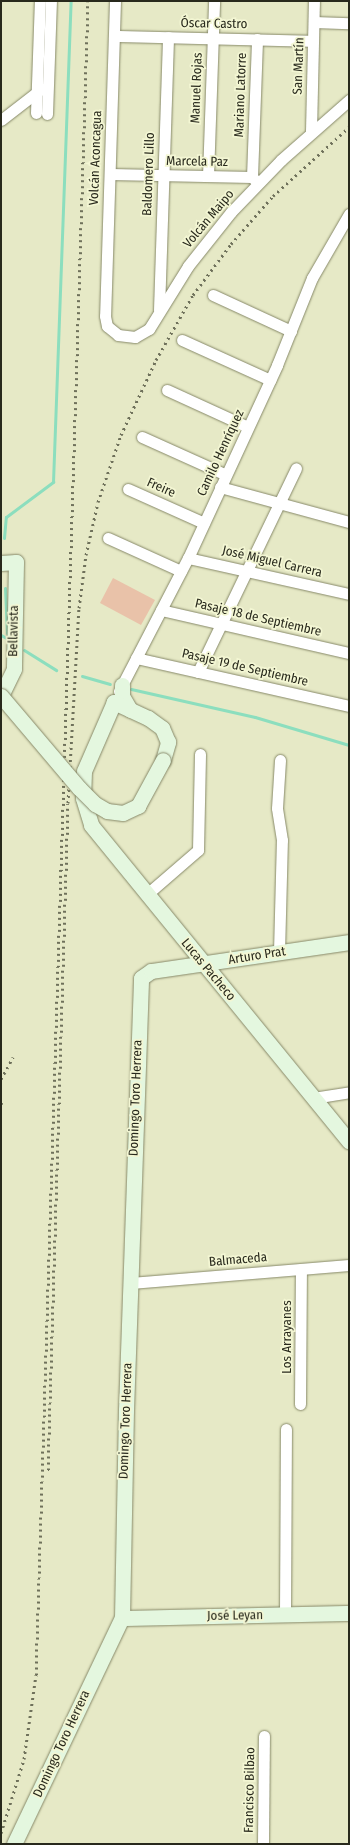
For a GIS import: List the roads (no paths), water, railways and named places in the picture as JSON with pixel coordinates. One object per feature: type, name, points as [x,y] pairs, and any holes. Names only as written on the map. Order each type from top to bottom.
[{"type":"street","points":[[40,1],[38,91],[42,114],[48,85],[51,1]]},
{"type":"street","name":"Volcán Aconcagua","points":[[106,316],[115,1]]},
{"type":"street","name":"Manuel Rojas","points":[[208,176],[214,1]]},
{"type":"street","name":"San Martín","points":[[312,131],[314,1]]},
{"type":"street","points":[[314,22],[349,23]]},
{"type":"street","name":"Óscar Castro","points":[[114,36],[313,41]]},
{"type":"street","name":"Baldomero Lillo","points":[[159,312],[168,37]]},
{"type":"street","name":"Mariano Latorre","points":[[255,180],[257,39]]},
{"type":"street","points":[[1,120],[48,85]]},
{"type":"street","name":"Volcán Maipo","points":[[106,316],[107,326],[113,332],[121,336],[135,337],[149,329],[193,259],[255,180],[349,100]]},
{"type":"street","name":"Marcela Paz","points":[[110,174],[208,176],[255,180]]},
{"type":"street","name":"Camilo Henríquez","points":[[114,702],[182,571],[270,380],[312,278],[348,218]]},
{"type":"street","points":[[213,295],[290,331]]},
{"type":"street","points":[[182,340],[270,380]]},
{"type":"street","points":[[167,390],[248,427]]},
{"type":"street","points":[[142,437],[226,475]]},
{"type":"street","points":[[198,672],[296,468]]},
{"type":"street","points":[[220,487],[349,522]]},
{"type":"street","name":"Freire","points":[[128,489],[204,523]]},
{"type":"street","points":[[108,538],[182,571]]},
{"type":"street","name":"José Miguel Carrera","points":[[188,558],[349,594]]},
{"type":"street","name":"Bellavista","points":[[1,696],[14,669],[8,563]]},
{"type":"street","name":"Pasaje 18 de Septiembre","points":[[161,610],[349,653]]},
{"type":"street","name":"Pasaje 19 de Septiembre","points":[[136,658],[349,706]]},
{"type":"street","points":[[122,685],[122,696],[130,710]]},
{"type":"street","points":[[1,696],[79,788],[96,804],[107,811],[123,813],[138,806],[163,760],[168,747],[165,732],[148,718],[114,702]]},
{"type":"street","name":"Lucas Pacheco","points":[[114,702],[84,771],[82,789],[84,807],[91,824],[146,895],[349,1141]]},
{"type":"street","points":[[106,720],[130,710]]},
{"type":"street","points":[[146,895],[198,850],[200,754]]},
{"type":"street","points":[[279,952],[282,840],[277,808],[280,760]]},
{"type":"street","name":"Arturo Prat","points":[[143,976],[151,971],[349,942]]},
{"type":"street","name":"Domingo Toro Herrera","points":[[14,1844],[122,1618],[130,1283],[140,985],[143,976]]},
{"type":"street","points":[[313,1098],[349,1092]]},
{"type":"street","name":"Balmaceda","points":[[130,1283],[349,1265]]},
{"type":"street","name":"Los Arrayanes","points":[[300,1404],[301,1269]]},
{"type":"street","points":[[285,1615],[286,1430]]},
{"type":"street","name":"José Leyan","points":[[122,1618],[349,1613]]},
{"type":"street","name":"Francisco Bilbao","points":[[263,1844],[264,1736]]},
{"type":"waterway","points":[[4,538],[6,517],[53,482],[71,1]]},
{"type":"waterway","points":[[5,588],[7,633]]},
{"type":"waterway","points":[[1,635],[8,639]]},
{"type":"waterway","points":[[24,650],[56,670]]},
{"type":"waterway","points":[[82,676],[110,684]]},
{"type":"waterway","points":[[131,689],[255,717],[349,745]]},
{"type":"railway","points":[[1,1833],[24,1759],[36,1675],[88,1]]},
{"type":"railway","points":[[48,1470],[68,803],[79,608],[86,555],[98,502],[121,435],[156,360],[193,295],[231,244],[273,196],[349,127]]},
{"type":"railway","points":[[1,1079],[13,1057]]}]
